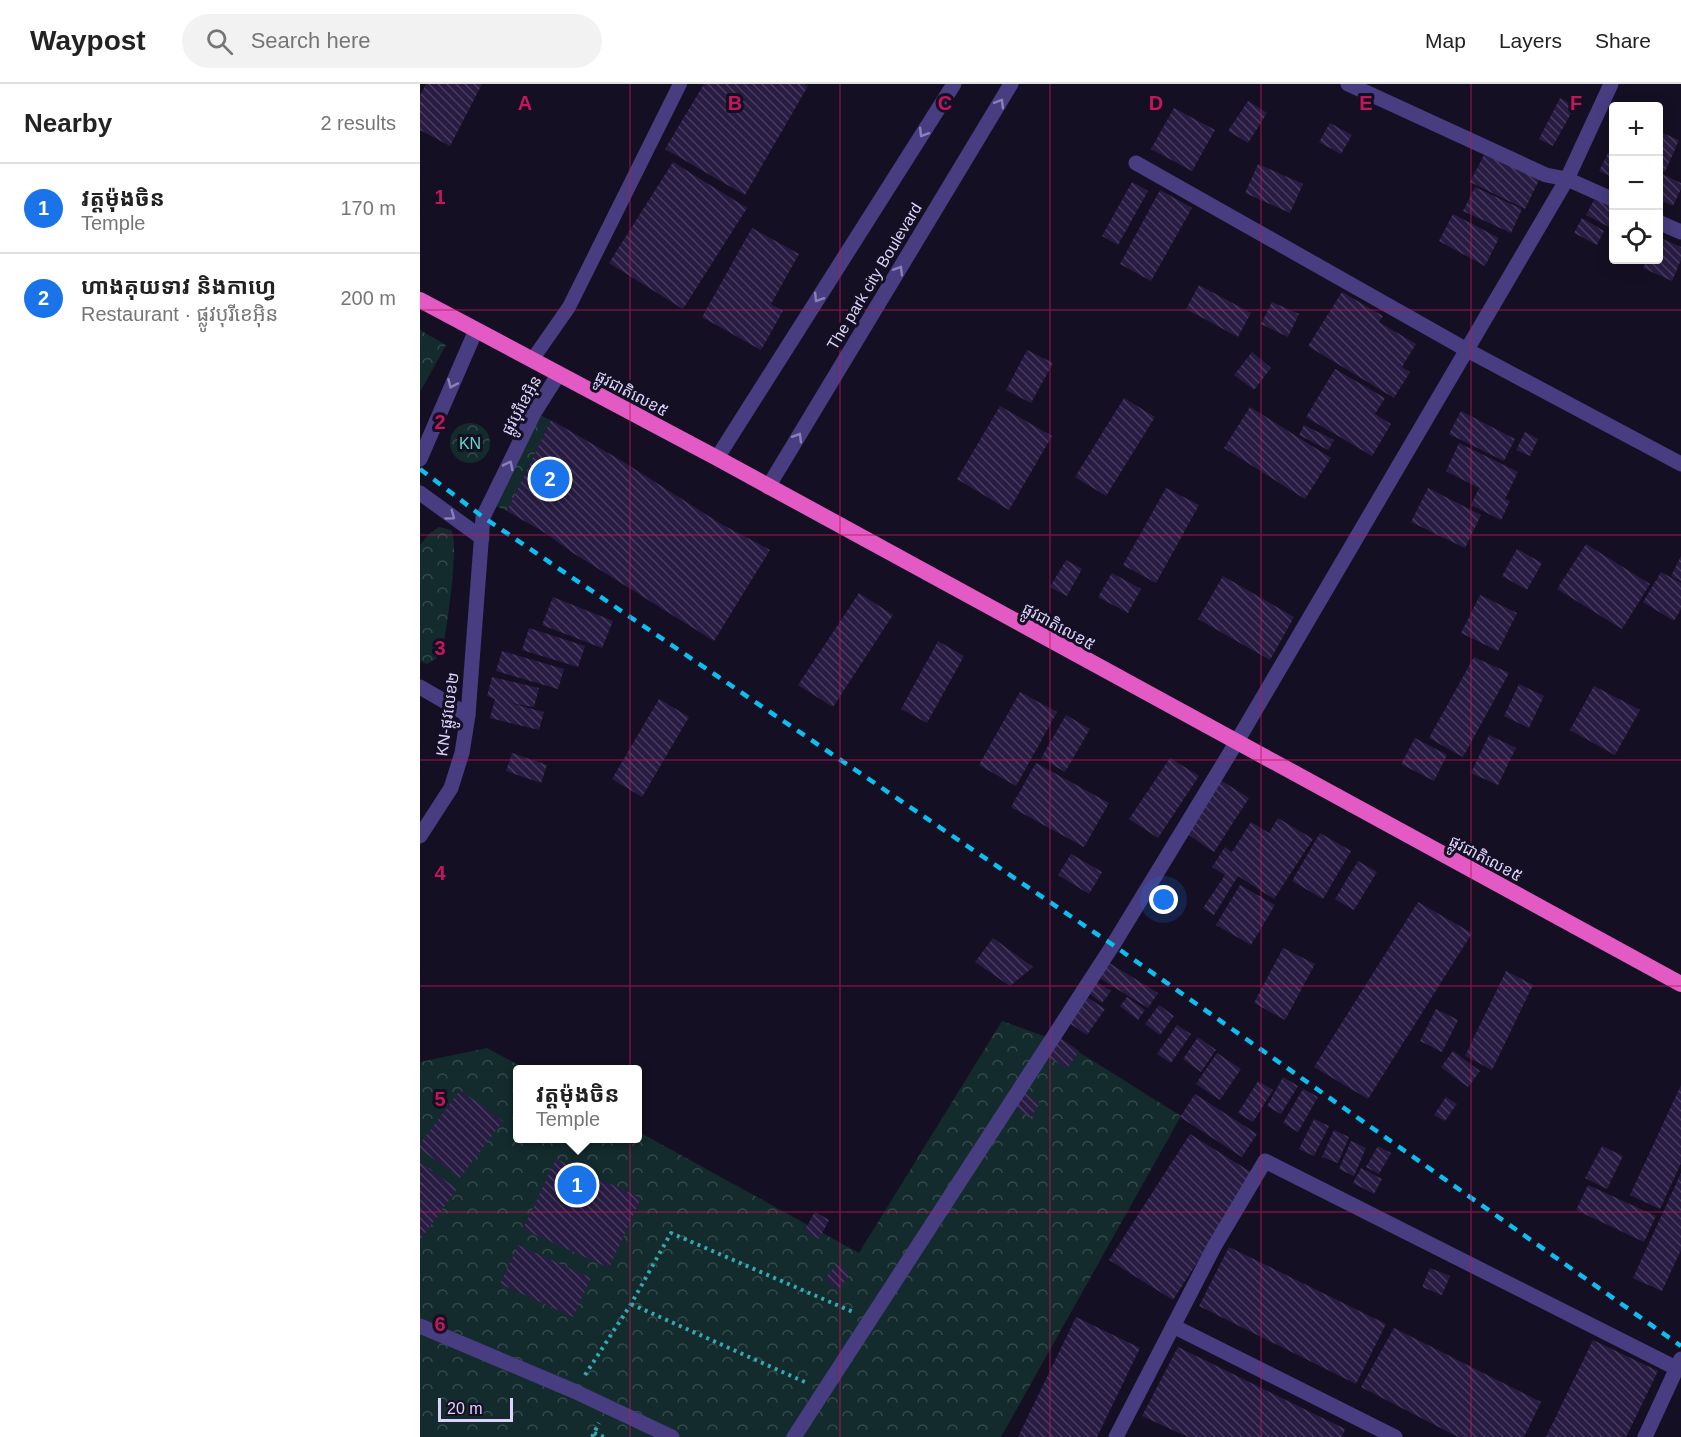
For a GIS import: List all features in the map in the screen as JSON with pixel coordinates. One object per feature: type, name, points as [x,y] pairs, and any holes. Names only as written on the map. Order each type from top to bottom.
[{"type":"highway","name":"ផ្លូវជាតិលេខ៥","points":[[420,300],[717,458],[1681,984]]},
{"type":"street","name":"The park city Boulevard","points":[[717,458],[954,84]]},
{"type":"street","name":"The park city Boulevard","points":[[768,487],[1011,84]]},
{"type":"street","points":[[1348,84],[1546,176],[1567,179],[1609,198]]},
{"type":"street","points":[[794,1437],[1113,945],[1236,742],[1567,179],[1611,84]]},
{"type":"street","points":[[1136,163],[1467,350],[1681,464]]},
{"type":"street","points":[[1663,224],[1681,232]]},
{"type":"street","points":[[420,459],[476,330]]},
{"type":"street","name":"ផ្លូវបុរីខេអ៊ិន","points":[[483,517],[534,413],[558,375]]},
{"type":"street","points":[[420,493],[482,538]]},
{"type":"street","name":"KN-ផ្លូវលេខ២","points":[[420,836],[451,788],[462,753],[468,715],[483,517]]},
{"type":"street","points":[[420,687],[468,715]]},
{"type":"street","points":[[1116,1437],[1214,1247],[1265,1161],[1679,1363],[1645,1437]]},
{"type":"street","points":[[420,1326],[672,1437]]},
{"type":"street","points":[[1173,1326],[1395,1437]]},
{"type":"lane","points":[[532,360],[569,307],[680,84]]},
{"type":"path","points":[[574,1392],[631,1304],[671,1233],[870,1320]]},
{"type":"path","points":[[631,1304],[824,1391]]},
{"type":"path","points":[[594,1433],[604,1437]]},
{"type":"green space","points":[[420,330],[446,345],[420,392]]},
{"type":"green space","points":[[534,413],[551,420],[507,511],[490,503]]},
{"type":"green space","name":"KN","points":[[470,423],[478,424],[484,429],[489,435],[489,451],[484,457],[478,462],[470,463],[462,462],[456,457],[451,451],[450,443],[451,435],[456,429],[462,424]]},
{"type":"green space","points":[[439,527],[451,530],[454,551],[453,569],[442,652],[427,664],[420,661],[420,545],[430,533]]},
{"type":"green space","points":[[1002,1021],[1066,1044],[1181,1116],[1001,1437],[420,1437],[420,1062],[487,1048],[519,1065],[513,1065],[513,1143],[642,1143],[642,1134],[859,1253]]},
{"type":"building","points":[[426,84],[482,84],[450,146],[420,130],[420,96]]},
{"type":"building","points":[[704,84],[804,84],[808,86],[745,195],[665,149]]},
{"type":"building","points":[[1560,98],[1575,106],[1553,146],[1539,139]]},
{"type":"building","points":[[1248,101],[1267,113],[1248,143],[1228,131]]},
{"type":"building","points":[[1174,108],[1215,130],[1192,171],[1151,149]]},
{"type":"building","points":[[1330,123],[1352,135],[1341,154],[1319,142]]},
{"type":"building","points":[[1663,133],[1679,140],[1665,172],[1663,171]]},
{"type":"building","points":[[1486,151],[1540,178],[1525,209],[1470,182]]},
{"type":"building","points":[[1609,151],[1609,176],[1599,171]]},
{"type":"building","points":[[673,162],[747,208],[683,309],[609,263]]},
{"type":"building","points":[[1258,164],[1303,184],[1290,213],[1245,193]]},
{"type":"building","points":[[1663,174],[1681,183],[1681,189],[1673,206],[1663,201]]},
{"type":"building","points":[[1132,182],[1148,191],[1118,245],[1102,236]]},
{"type":"building","points":[[1475,187],[1522,209],[1511,233],[1463,211]]},
{"type":"building","points":[[1160,190],[1192,208],[1151,281],[1120,264]]},
{"type":"building","points":[[1595,198],[1609,205],[1609,227],[1586,215]]},
{"type":"building","points":[[1453,214],[1499,238],[1485,266],[1439,241]]},
{"type":"building","points":[[1582,218],[1604,231],[1597,245],[1574,233]]},
{"type":"building","points":[[752,228],[799,254],[771,304],[783,311],[761,350],[702,317]]},
{"type":"building","points":[[1663,239],[1681,247],[1681,260],[1672,281],[1643,268],[1645,264],[1663,264]]},
{"type":"building","points":[[1199,285],[1251,313],[1238,337],[1186,309]]},
{"type":"building","points":[[1342,292],[1383,316],[1379,322],[1416,344],[1402,367],[1410,372],[1394,398],[1308,346]]},
{"type":"building","points":[[1272,302],[1299,314],[1288,337],[1261,324]]},
{"type":"building","points":[[1027,350],[1053,363],[1031,403],[1006,390]]},
{"type":"building","points":[[1252,352],[1271,368],[1254,390],[1234,375]]},
{"type":"building","points":[[1335,369],[1385,398],[1375,414],[1391,424],[1372,456],[1306,417]]},
{"type":"building","points":[[1124,398],[1155,417],[1106,496],[1075,477]]},
{"type":"building","points":[[1000,406],[1052,436],[1009,510],[957,479]]},
{"type":"building","points":[[1250,407],[1331,458],[1305,499],[1224,448]]},
{"type":"building","points":[[1461,411],[1515,439],[1504,461],[1449,434]]},
{"type":"building","points":[[551,420],[622,461],[721,524],[770,550],[714,641],[507,511]]},
{"type":"building","points":[[1304,425],[1334,440],[1328,450],[1299,435]]},
{"type":"building","points":[[1525,432],[1538,439],[1530,456],[1516,450]]},
{"type":"building","points":[[1459,443],[1518,472],[1505,499],[1510,501],[1501,520],[1471,505],[1479,488],[1446,471]]},
{"type":"building","points":[[1166,488],[1199,505],[1156,583],[1123,565]]},
{"type":"building","points":[[1428,488],[1481,515],[1465,548],[1411,522]]},
{"type":"building","points":[[1586,544],[1650,584],[1622,629],[1557,589]]},
{"type":"building","points":[[1517,549],[1542,563],[1527,590],[1502,576]]},
{"type":"building","points":[[1681,556],[1681,581],[1671,576]]},
{"type":"building","points":[[1066,560],[1082,569],[1067,596],[1050,587]]},
{"type":"building","points":[[1661,572],[1681,583],[1681,609],[1674,621],[1643,602]]},
{"type":"building","points":[[1112,573],[1141,589],[1128,613],[1098,597]]},
{"type":"building","points":[[1223,576],[1294,617],[1270,660],[1198,619]]},
{"type":"building","points":[[859,593],[893,615],[833,707],[798,685]]},
{"type":"building","points":[[1480,595],[1517,613],[1498,651],[1461,633]]},
{"type":"building","points":[[553,597],[613,621],[602,648],[542,625]]},
{"type":"building","points":[[529,628],[585,646],[578,667],[522,650]]},
{"type":"building","points":[[938,641],[964,656],[927,723],[901,709]]},
{"type":"building","points":[[502,651],[564,669],[558,689],[496,671]]},
{"type":"building","points":[[1474,657],[1509,673],[1463,757],[1429,738]]},
{"type":"building","points":[[492,677],[539,688],[534,707],[510,703],[544,712],[539,730],[490,718],[495,699],[487,696]]},
{"type":"building","points":[[1519,684],[1544,696],[1529,728],[1504,716]]},
{"type":"building","points":[[1594,686],[1640,710],[1615,755],[1570,730]]},
{"type":"building","points":[[1020,692],[1057,712],[1016,786],[979,765]]},
{"type":"building","points":[[659,699],[689,717],[642,797],[612,779]]},
{"type":"building","points":[[1066,715],[1090,729],[1065,772],[1041,758]]},
{"type":"building","points":[[1489,735],[1516,748],[1498,785],[1471,773]]},
{"type":"building","points":[[1415,738],[1447,755],[1434,781],[1401,764]]},
{"type":"building","points":[[512,753],[547,765],[541,783],[506,771]]},
{"type":"building","points":[[1170,758],[1199,776],[1158,838],[1129,819]]},
{"type":"building","points":[[1036,763],[1109,803],[1084,847],[1011,807]]},
{"type":"building","points":[[1217,778],[1249,798],[1214,852],[1183,831]]},
{"type":"building","points":[[1278,818],[1313,839],[1274,899],[1238,876],[1214,915],[1203,908],[1225,875],[1212,867],[1225,847],[1232,852],[1251,822],[1269,833]]},
{"type":"building","points":[[1320,833],[1351,851],[1323,899],[1292,881]]},
{"type":"building","points":[[1071,854],[1102,872],[1089,894],[1058,875]]},
{"type":"building","points":[[1358,861],[1377,872],[1354,910],[1335,899]]},
{"type":"building","points":[[1240,885],[1275,905],[1251,945],[1216,925]]},
{"type":"building","points":[[1418,902],[1472,933],[1368,1099],[1314,1067]]},
{"type":"building","points":[[993,938],[1033,967],[1010,986],[975,962]]},
{"type":"building","points":[[1283,948],[1315,964],[1285,1020],[1254,1003]]},
{"type":"building","points":[[1106,961],[1158,993],[1148,1008],[1096,976]]},
{"type":"building","points":[[1506,971],[1533,985],[1492,1070],[1465,1056]]},
{"type":"building","points":[[1095,981],[1111,991],[1102,1003],[1087,992]]},
{"type":"building","points":[[1087,997],[1105,1009],[1087,1035],[1069,1023]]},
{"type":"building","points":[[1127,997],[1145,1010],[1138,1020],[1120,1006]]},
{"type":"building","points":[[1159,1005],[1174,1016],[1160,1035],[1145,1024]]},
{"type":"building","points":[[1436,1009],[1458,1020],[1442,1052],[1420,1041]]},
{"type":"building","points":[[1177,1025],[1191,1034],[1171,1063],[1157,1054]]},
{"type":"building","points":[[1198,1037],[1216,1050],[1201,1072],[1183,1059]]},
{"type":"building","points":[[1060,1038],[1079,1051],[1067,1069],[1047,1056]]},
{"type":"building","points":[[1453,1051],[1480,1071],[1468,1087],[1441,1067]]},
{"type":"building","points":[[1217,1053],[1241,1069],[1220,1100],[1196,1084]]},
{"type":"building","points":[[1283,1077],[1298,1086],[1281,1114],[1267,1106]]},
{"type":"building","points":[[1258,1081],[1273,1090],[1253,1122],[1238,1113]]},
{"type":"building","points":[[1681,1085],[1681,1163],[1660,1209],[1630,1195]]},
{"type":"building","points":[[1303,1089],[1318,1097],[1298,1132],[1283,1123]]},
{"type":"building","points":[[460,1090],[503,1121],[460,1178],[420,1149],[420,1144]]},
{"type":"building","points":[[1024,1092],[1040,1103],[1030,1118],[1014,1106]]},
{"type":"building","points":[[1195,1094],[1257,1134],[1242,1157],[1180,1117]]},
{"type":"building","points":[[1446,1097],[1457,1104],[1445,1121],[1434,1115]]},
{"type":"building","points":[[1314,1119],[1329,1126],[1314,1156],[1299,1149]]},
{"type":"building","points":[[1334,1130],[1349,1137],[1338,1163],[1322,1157]]},
{"type":"building","points":[[1190,1134],[1254,1174],[1173,1300],[1109,1260]]},
{"type":"building","points":[[1351,1141],[1366,1148],[1354,1176],[1339,1169]]},
{"type":"building","points":[[1378,1146],[1391,1153],[1379,1174],[1366,1167]]},
{"type":"building","points":[[1602,1146],[1623,1156],[1607,1189],[1585,1178]]},
{"type":"building","points":[[556,1159],[641,1198],[609,1268],[523,1229]]},
{"type":"building","points":[[420,1162],[457,1189],[420,1240]]},
{"type":"building","points":[[1361,1168],[1382,1179],[1374,1194],[1353,1183]]},
{"type":"building","points":[[1681,1173],[1681,1250],[1662,1291],[1633,1278]]},
{"type":"building","points":[[1588,1185],[1656,1216],[1644,1242],[1576,1210]]},
{"type":"building","points":[[815,1212],[829,1220],[819,1239],[804,1231]]},
{"type":"building","points":[[518,1245],[591,1278],[573,1317],[500,1284]]},
{"type":"building","points":[[1229,1247],[1386,1324],[1356,1384],[1199,1306]]},
{"type":"building","points":[[837,1264],[850,1275],[838,1290],[824,1279]]},
{"type":"building","points":[[1430,1268],[1450,1276],[1442,1295],[1422,1287]]},
{"type":"building","points":[[1076,1317],[1140,1348],[1097,1437],[1018,1437]]},
{"type":"building","points":[[1394,1328],[1541,1402],[1524,1437],[1458,1437],[1361,1387]]},
{"type":"building","points":[[1593,1340],[1658,1371],[1626,1437],[1546,1437]]},
{"type":"building","points":[[1178,1347],[1345,1429],[1342,1437],[1188,1437],[1142,1416]]},
{"type":"railway","points":[[420,469],[483,517],[1113,945],[1681,1346]]},
{"type":"place","name":"ហាងគុយទាវ និងកាហ្វេ","points":[[550,479]]},
{"type":"place","name":"វត្តម៉ុងចិន","points":[[577,1185]]}]
